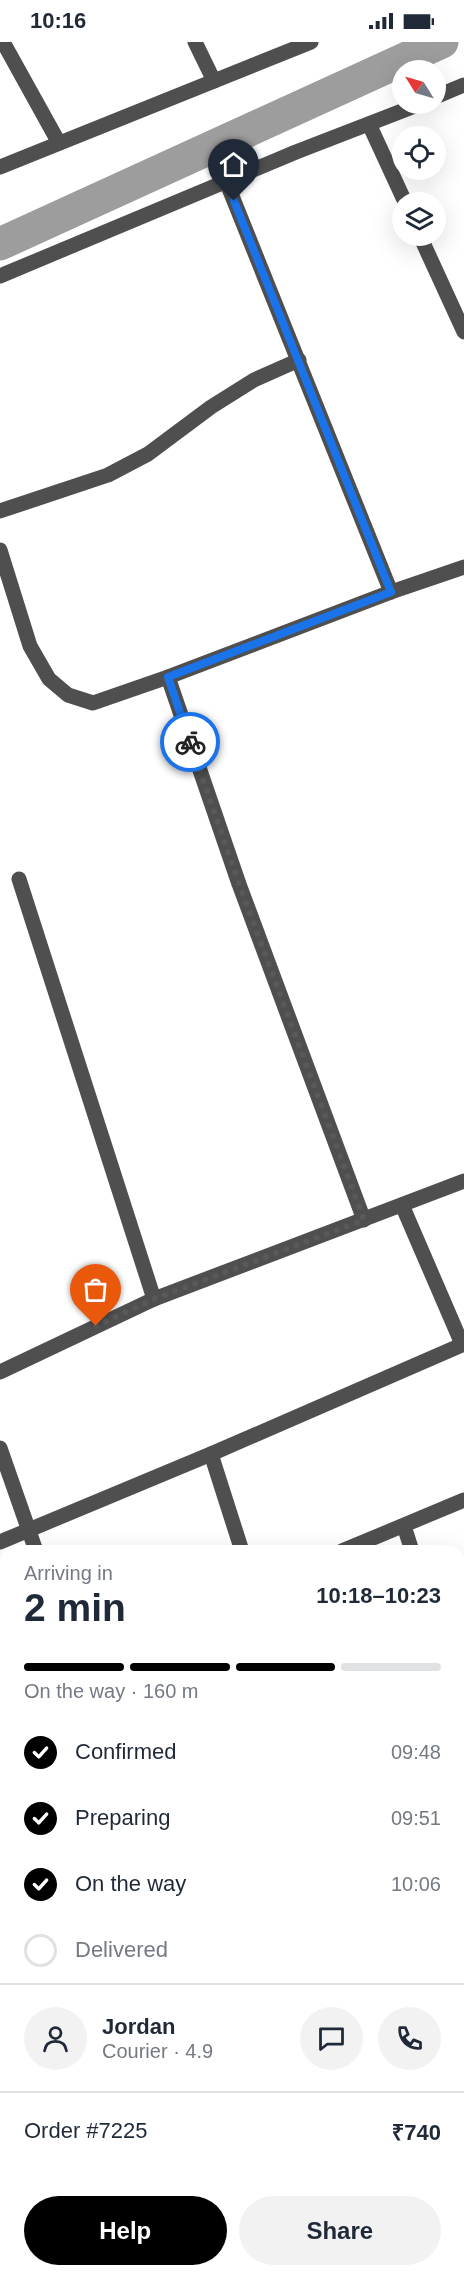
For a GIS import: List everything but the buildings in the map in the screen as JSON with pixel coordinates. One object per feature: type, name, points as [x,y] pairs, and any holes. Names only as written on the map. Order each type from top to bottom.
[{"type":"street","points":[[3,42],[6,64],[59,143]]},
{"type":"street","points":[[195,42],[214,81]]},
{"type":"street","points":[[0,167],[311,42]]},
{"type":"street","points":[[446,92],[464,85]]},
{"type":"street","points":[[0,276],[226,181],[394,114]]},
{"type":"street","points":[[369,124],[400,192]]},
{"type":"street","points":[[226,181],[391,592]]},
{"type":"street","points":[[425,246],[464,332]]},
{"type":"street","points":[[0,511],[118,470],[148,454],[211,406],[245,386],[299,360]]},
{"type":"street","points":[[0,550],[30,646],[49,679],[68,695],[93,703],[464,567]]},
{"type":"street","points":[[168,677],[239,884],[364,1220]]},
{"type":"street","points":[[20,879],[154,1299]]},
{"type":"street","points":[[0,1372],[154,1299],[464,1181]]},
{"type":"street","points":[[0,1542],[211,1454],[463,1344],[402,1205]]},
{"type":"street","points":[[0,1448],[34,1545]]},
{"type":"street","points":[[211,1454],[240,1545]]},
{"type":"street","points":[[357,1545],[464,1500]]},
{"type":"street","points":[[404,1526],[410,1545]]},
{"type":"waterway","points":[[0,244],[442,42]]},
{"type":"way so far","points":[[96,1326],[154,1299],[364,1220],[239,884],[190,742]]},
{"type":"route","points":[[190,742],[168,677],[391,592],[234,201]]}]
